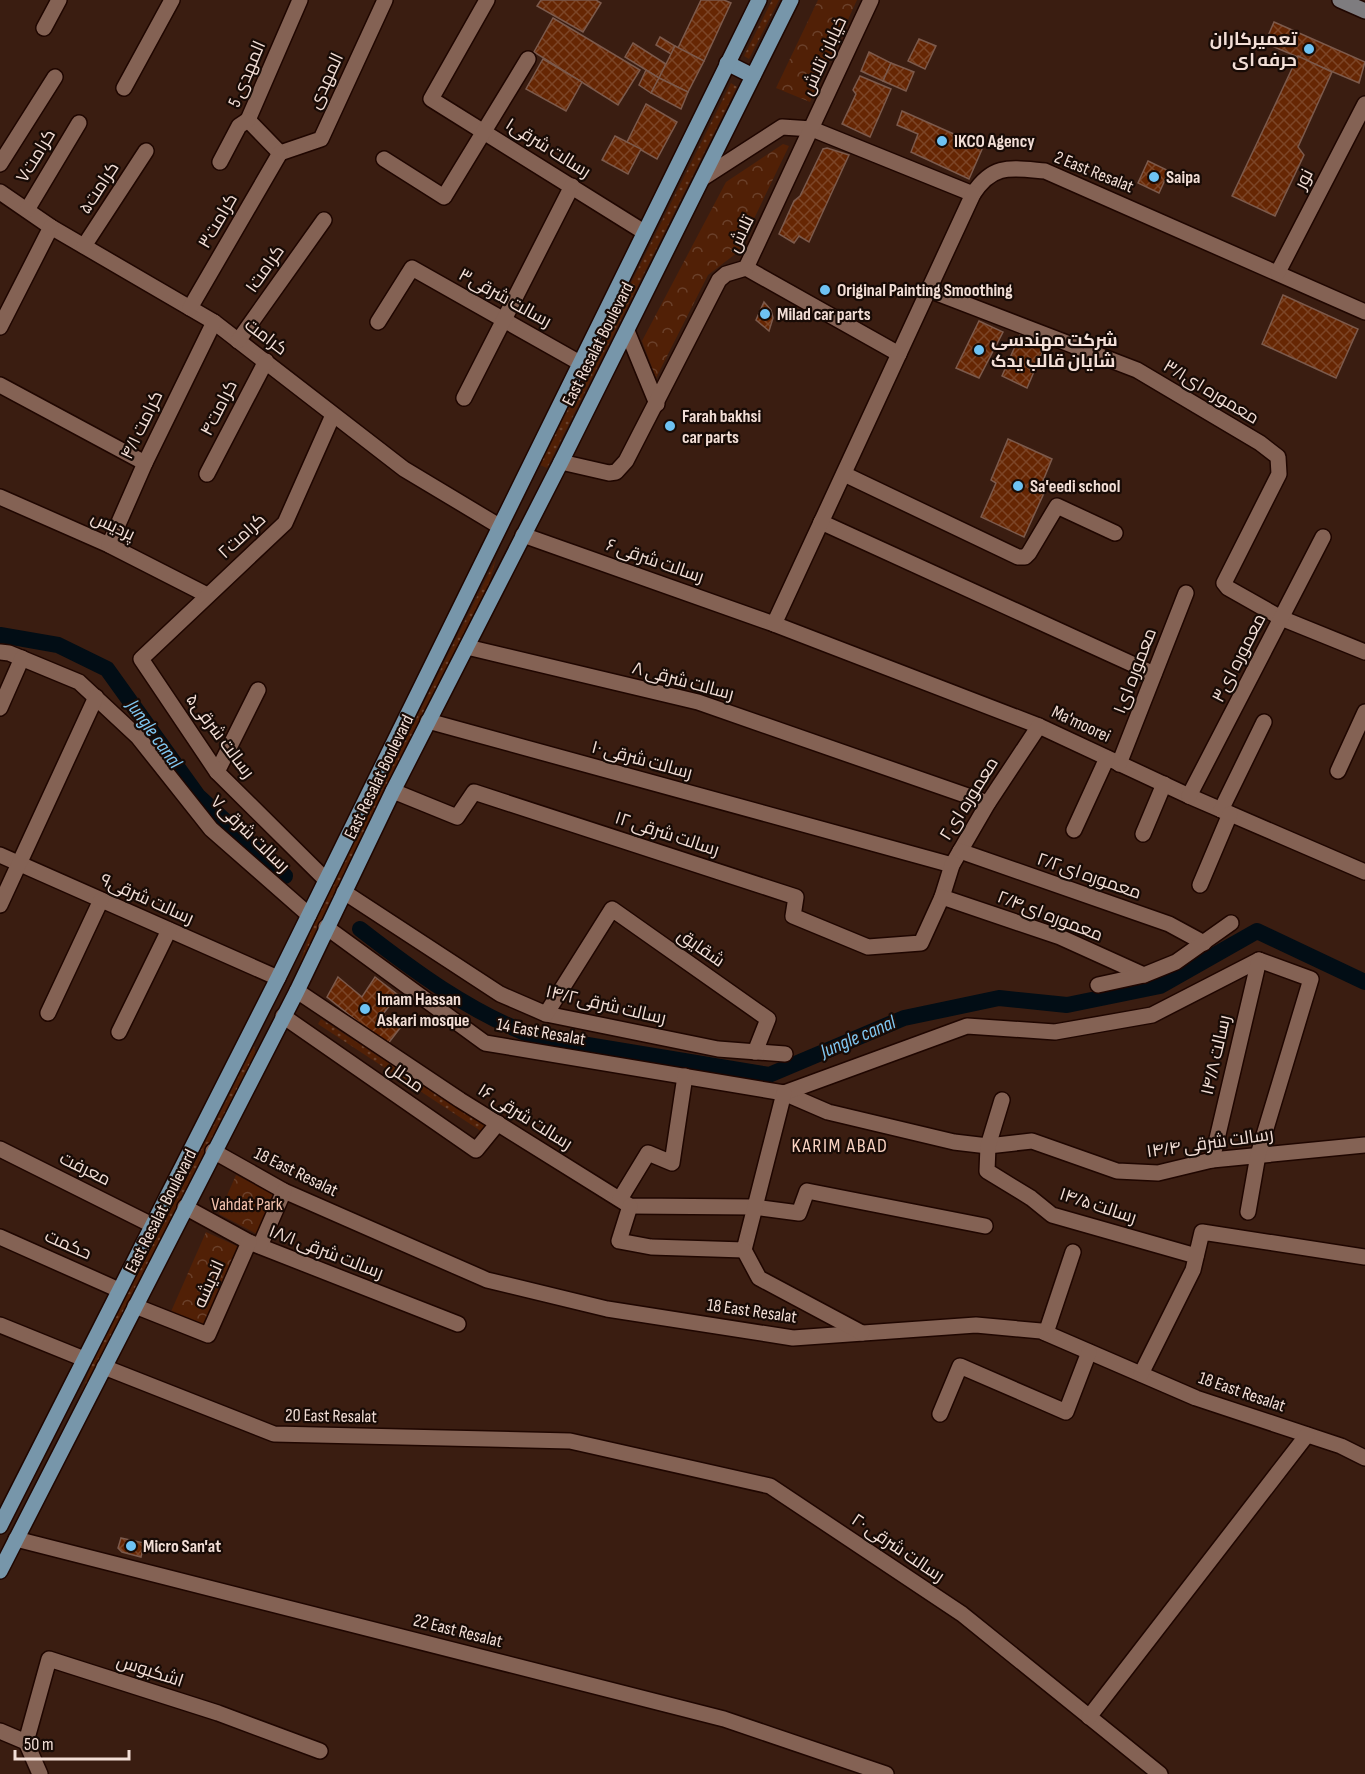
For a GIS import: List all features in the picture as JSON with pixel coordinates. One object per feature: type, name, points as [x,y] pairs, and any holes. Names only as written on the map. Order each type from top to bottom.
[{"type":"main road","name":"East Resalat Boulevard","points":[[0,1526],[278,978],[759,0]]},
{"type":"main road","name":"East Resalat Boulevard","points":[[0,1571],[213,1151],[297,991],[393,791],[627,331],[791,0]]},
{"type":"main road","points":[[1340,0],[1365,11]]},
{"type":"main road","points":[[727,63],[753,76]]},
{"type":"main road","points":[[374,782],[393,791]]},
{"type":"main road","points":[[50,1426],[68,1436]]},
{"type":"street","points":[[44,28],[59,0]]},
{"type":"street","points":[[124,88],[172,0]]},
{"type":"street","name":"المهدی 5","points":[[280,153],[248,120],[300,0]]},
{"type":"street","name":"المهدی","points":[[280,153],[321,139],[385,0]]},
{"type":"street","name":"رسالت شرقی۱","points":[[487,0],[431,99],[644,232]]},
{"type":"street","name":"خیابان تلاش","points":[[812,129],[871,0]]},
{"type":"street","points":[[384,159],[444,197],[528,59]]},
{"type":"street","points":[[0,164],[55,76]]},
{"type":"street","name":"نور","points":[[1278,272],[1365,104]]},
{"type":"street","points":[[220,162],[239,126],[248,120]]},
{"type":"street","name":"کرامت۷","points":[[27,210],[79,123]]},
{"type":"street","points":[[703,178],[783,127],[812,129],[973,195]]},
{"type":"street","name":"تلاش","points":[[561,462],[601,473],[616,472],[626,461],[719,280],[726,274],[746,268],[812,129]]},
{"type":"street","name":"کرامت۵","points":[[84,246],[146,151]]},
{"type":"street","name":"کرامت۳","points":[[190,308],[280,153]]},
{"type":"street","name":"2 East Resalat","points":[[774,624],[973,195],[982,180],[1000,168],[1045,171],[1365,312]]},
{"type":"street","points":[[464,398],[572,186]]},
{"type":"street","name":"کرامت","points":[[0,192],[51,226],[214,322],[404,469],[500,526]]},
{"type":"street","name":"کرامت۱","points":[[238,341],[324,220]]},
{"type":"street","points":[[0,327],[51,226]]},
{"type":"street","name":"رسالت شرقی۳","points":[[378,322],[412,268],[580,363]]},
{"type":"street","points":[[746,268],[899,354]]},
{"type":"street","name":"معموره ای۳/۱","points":[[929,290],[1137,370],[1260,443],[1278,457],[1279,474],[1224,583],[1228,588],[1281,618]]},
{"type":"street","name":"کرامت ۴/۱","points":[[109,545],[145,463],[214,322]]},
{"type":"street","points":[[627,331],[657,404]]},
{"type":"street","name":"کرامت۴","points":[[207,474],[266,361]]},
{"type":"street","points":[[0,385],[145,463]]},
{"type":"street","name":"کرامت۲","points":[[141,659],[285,524],[333,415]]},
{"type":"street","points":[[844,474],[1018,557],[1025,557],[1029,553],[1057,506],[1115,533]]},
{"type":"street","name":"پردیس","points":[[0,497],[109,545],[207,595]]},
{"type":"street","points":[[821,522],[1154,674]]},
{"type":"street","name":"رسالت شرقی ۶","points":[[523,536],[774,624]]},
{"type":"street","name":"معموره ای۳","points":[[1189,796],[1323,537]]},
{"type":"street","name":"معموره ای۱","points":[[1074,830],[1113,761],[1154,674],[1186,593]]},
{"type":"street","points":[[1281,618],[1365,652]]},
{"type":"street","name":"Ma'moorei","points":[[774,624],[1039,726],[1189,796],[1365,872]]},
{"type":"street","name":"رسالت شرقی ۸","points":[[467,647],[698,702],[988,803]]},
{"type":"street","name":"رسالت شرقی۷","points":[[0,652],[22,658],[79,682],[138,737],[211,829],[309,915]]},
{"type":"street","points":[[0,708],[22,658]]},
{"type":"street","name":"رسالت شرقی۵","points":[[141,659],[218,772],[326,880]]},
{"type":"street","points":[[218,772],[258,690]]},
{"type":"street","points":[[0,905],[21,864],[96,697]]},
{"type":"street","points":[[1338,771],[1365,712]]},
{"type":"street","name":"رسالت شرقی ۱۰","points":[[428,721],[845,836],[956,858]]},
{"type":"street","points":[[1200,885],[1226,812],[1264,722]]},
{"type":"street","name":"معموره ای۲","points":[[921,943],[942,897],[956,858],[988,803],[1039,726]]},
{"type":"street","points":[[1143,834],[1164,784]]},
{"type":"street","name":"رسالت شرقی ۱۲","points":[[393,791],[457,817],[474,792],[796,897],[793,916],[868,946],[921,943]]},
{"type":"street","name":"رسالت شرقی۹","points":[[0,855],[278,978]]},
{"type":"street","name":"معموره ای۲/۲","points":[[956,858],[1169,924],[1204,943]]},
{"type":"street","name":"رسالت شرقی۱۴/۲","points":[[344,892],[500,994],[546,1014],[718,1049],[784,1054]]},
{"type":"street","name":"معموره ای۲/۴","points":[[942,897],[1060,937],[1144,975]]},
{"type":"street","points":[[48,1013],[101,900]]},
{"type":"street","name":"شقایق","points":[[546,1014],[612,909],[768,1019],[755,1052]]},
{"type":"street","points":[[1098,985],[1144,975],[1176,962],[1231,923]]},
{"type":"street","name":"14 East Resalat","points":[[326,927],[485,1043],[784,1093]]},
{"type":"street","points":[[119,1032],[170,930]]},
{"type":"street","points":[[862,1333],[759,1278],[744,1250],[784,1093],[967,1026],[1055,1032],[1152,1015],[1259,960],[1311,979],[1258,1155],[1248,1212]]},
{"type":"street","name":"رسالت ۱۴/۸","points":[[1212,1160],[1259,960]]},
{"type":"street","name":"رسالت شرقی ۱۶","points":[[297,991],[498,1123],[625,1202]]},
{"type":"street","name":"محلل","points":[[283,1016],[476,1150],[498,1123]]},
{"type":"street","points":[[685,1076],[672,1163],[648,1153],[625,1202],[620,1241],[651,1247],[744,1250]]},
{"type":"street","name":"رسالت شرقی ۱۴/۴","points":[[784,1093],[828,1112],[954,1142],[988,1146],[1032,1141],[1117,1171],[1158,1173],[1212,1160],[1365,1145]]},
{"type":"street","points":[[988,1146],[1002,1101]]},
{"type":"street","name":"رسالت ۱۴/۵","points":[[988,1146],[987,1171],[1031,1198],[1052,1215],[1196,1256]]},
{"type":"street","name":"معرفت","points":[[0,1149],[152,1225]]},
{"type":"street","name":"18 East Resalat","points":[[213,1151],[284,1191],[487,1280],[607,1310],[793,1338],[976,1325],[1046,1333],[1196,1398],[1341,1446],[1365,1458]]},
{"type":"street","points":[[254,1244],[284,1191]]},
{"type":"street","points":[[625,1202],[754,1207],[799,1213],[807,1191],[985,1226]]},
{"type":"street","name":"رسالت شرقی ۱۸/۱","points":[[185,1207],[254,1244],[458,1324]]},
{"type":"street","points":[[1141,1374],[1192,1270],[1202,1232],[1365,1257]]},
{"type":"street","name":"حکمت","points":[[0,1237],[119,1290]]},
{"type":"street","name":"اندیشه","points":[[135,1306],[208,1335],[254,1244]]},
{"type":"street","points":[[1046,1333],[1072,1252]]},
{"type":"street","points":[[0,1325],[84,1359]]},
{"type":"street","points":[[940,1414],[960,1366],[1066,1412],[1089,1352]]},
{"type":"street","name":"20 East Resalat","points":[[104,1367],[274,1434],[570,1441],[770,1486],[962,1614],[1089,1716]]},
{"type":"street","points":[[1160,1774],[1089,1716],[1308,1435]]},
{"type":"street","name":"22 East Resalat","points":[[16,1539],[724,1719],[886,1774]]},
{"type":"street","name":"اشکبوس","points":[[26,1743],[48,1659],[218,1713],[320,1751]]},
{"type":"street","points":[[0,1731],[26,1743],[40,1774]]},
{"type":"green space","points":[[772,0],[779,0],[749,59],[744,56]]},
{"type":"green space","points":[[818,0],[857,0],[810,102],[776,88]]},
{"type":"green space","points":[[731,83],[737,87],[547,468],[540,465]]},
{"type":"green space","points":[[783,144],[789,146],[738,252],[708,275],[656,378],[642,341],[726,182]]},
{"type":"green space","points":[[496,559],[488,588],[298,969],[313,924]]},
{"type":"green space","points":[[321,1019],[491,1129],[487,1135],[318,1024]]},
{"type":"green space","points":[[254,1046],[256,1058],[73,1416],[91,1366]]},
{"type":"green space","name":"Vahdat Park","points":[[236,1175],[275,1195],[257,1234],[219,1214]]},
{"type":"green space","points":[[206,1232],[239,1247],[203,1326],[170,1314]]},
{"type":"building","points":[[541,0],[596,0],[601,3],[583,32],[537,6]]},
{"type":"building","points":[[701,0],[724,0],[731,3],[704,61],[678,48]]},
{"type":"building","points":[[553,18],[640,70],[618,105],[534,52]]},
{"type":"building","name":"تعمیرکاران حرفه ای","points":[[1274,22],[1365,62],[1359,83],[1265,43]]},
{"type":"building","points":[[660,37],[675,46],[671,54],[656,45]]},
{"type":"building","points":[[919,39],[936,46],[925,69],[908,61]]},
{"type":"building","points":[[633,43],[666,64],[659,78],[625,57]]},
{"type":"building","points":[[675,46],[704,61],[688,92],[659,78]]},
{"type":"building","points":[[869,52],[891,63],[883,81],[861,71]]},
{"type":"building","points":[[1298,56],[1332,72],[1298,147],[1304,155],[1275,216],[1232,196]]},
{"type":"building","points":[[543,59],[582,82],[566,111],[526,89]]},
{"type":"building","points":[[891,63],[914,72],[906,91],[883,81]]},
{"type":"building","points":[[646,70],[659,78],[651,93],[639,85]]},
{"type":"building","points":[[860,76],[891,89],[870,137],[842,124],[856,94],[853,90]]},
{"type":"building","points":[[659,78],[688,92],[681,109],[651,93]]},
{"type":"building","points":[[646,104],[677,122],[657,159],[627,142]]},
{"type":"building","name":"IKCO Agency","points":[[902,111],[983,147],[969,179],[911,152],[918,134],[897,125]]},
{"type":"building","points":[[615,136],[641,149],[628,174],[602,160]]},
{"type":"building","points":[[827,148],[849,155],[809,242],[799,236],[794,243],[779,234],[794,201],[800,196],[823,149]]},
{"type":"building","name":"Saipa","points":[[1148,161],[1169,171],[1159,193],[1138,183]]},
{"type":"building","points":[[1283,295],[1358,329],[1336,378],[1262,344]]},
{"type":"building","name":"Milad car parts","points":[[764,302],[771,310],[773,318],[769,331],[756,320]]},
{"type":"building","name":"شرکت مهندسی شایان قالب یدک","points":[[979,321],[1003,332],[979,378],[956,368]]},
{"type":"building","points":[[1020,335],[1045,346],[1027,388],[1002,376]]},
{"type":"building","name":"Sa'eedi school","points":[[1008,439],[1052,459],[1040,488],[1044,493],[1024,537],[981,517],[996,483],[991,480]]},
{"type":"building","name":"Imam Hassan Askari mosque","points":[[338,977],[362,997],[375,977],[398,995],[383,1014],[400,1028],[387,1045],[327,997]]},
{"type":"building","name":"Micro San'at","points":[[121,1538],[144,1543],[141,1557],[122,1552],[118,1548]]},
{"type":"waterway","name":"Jungle canal","points":[[0,635],[58,645],[107,669],[198,796],[285,876]]},
{"type":"waterway","name":"Jungle canal","points":[[360,929],[442,989],[486,1015],[533,1036],[769,1075],[904,1018],[999,998],[1067,1005],[1160,986],[1257,931],[1365,982]]},
{"type":"place","name":"تعمیرکاران حرفه ای","points":[[1309,49]]},
{"type":"place","name":"IKCO Agency","points":[[942,141]]},
{"type":"place","name":"Saipa","points":[[1154,177]]},
{"type":"place","name":"Original Painting Smoothing","points":[[825,290]]},
{"type":"place","name":"Milad car parts","points":[[765,314]]},
{"type":"place","name":"شرکت مهندسی شایان قالب یدک","points":[[979,350]]},
{"type":"place","name":"Farah bakhsi car parts","points":[[670,426]]},
{"type":"place","name":"Sa'eedi school","points":[[1018,486]]},
{"type":"place","name":"Imam Hassan Askari mosque","points":[[365,1009]]},
{"type":"place","name":"Micro San'at","points":[[131,1546]]},
{"type":"district","name":"KARIM ABAD","points":[[840,1146]]}]
